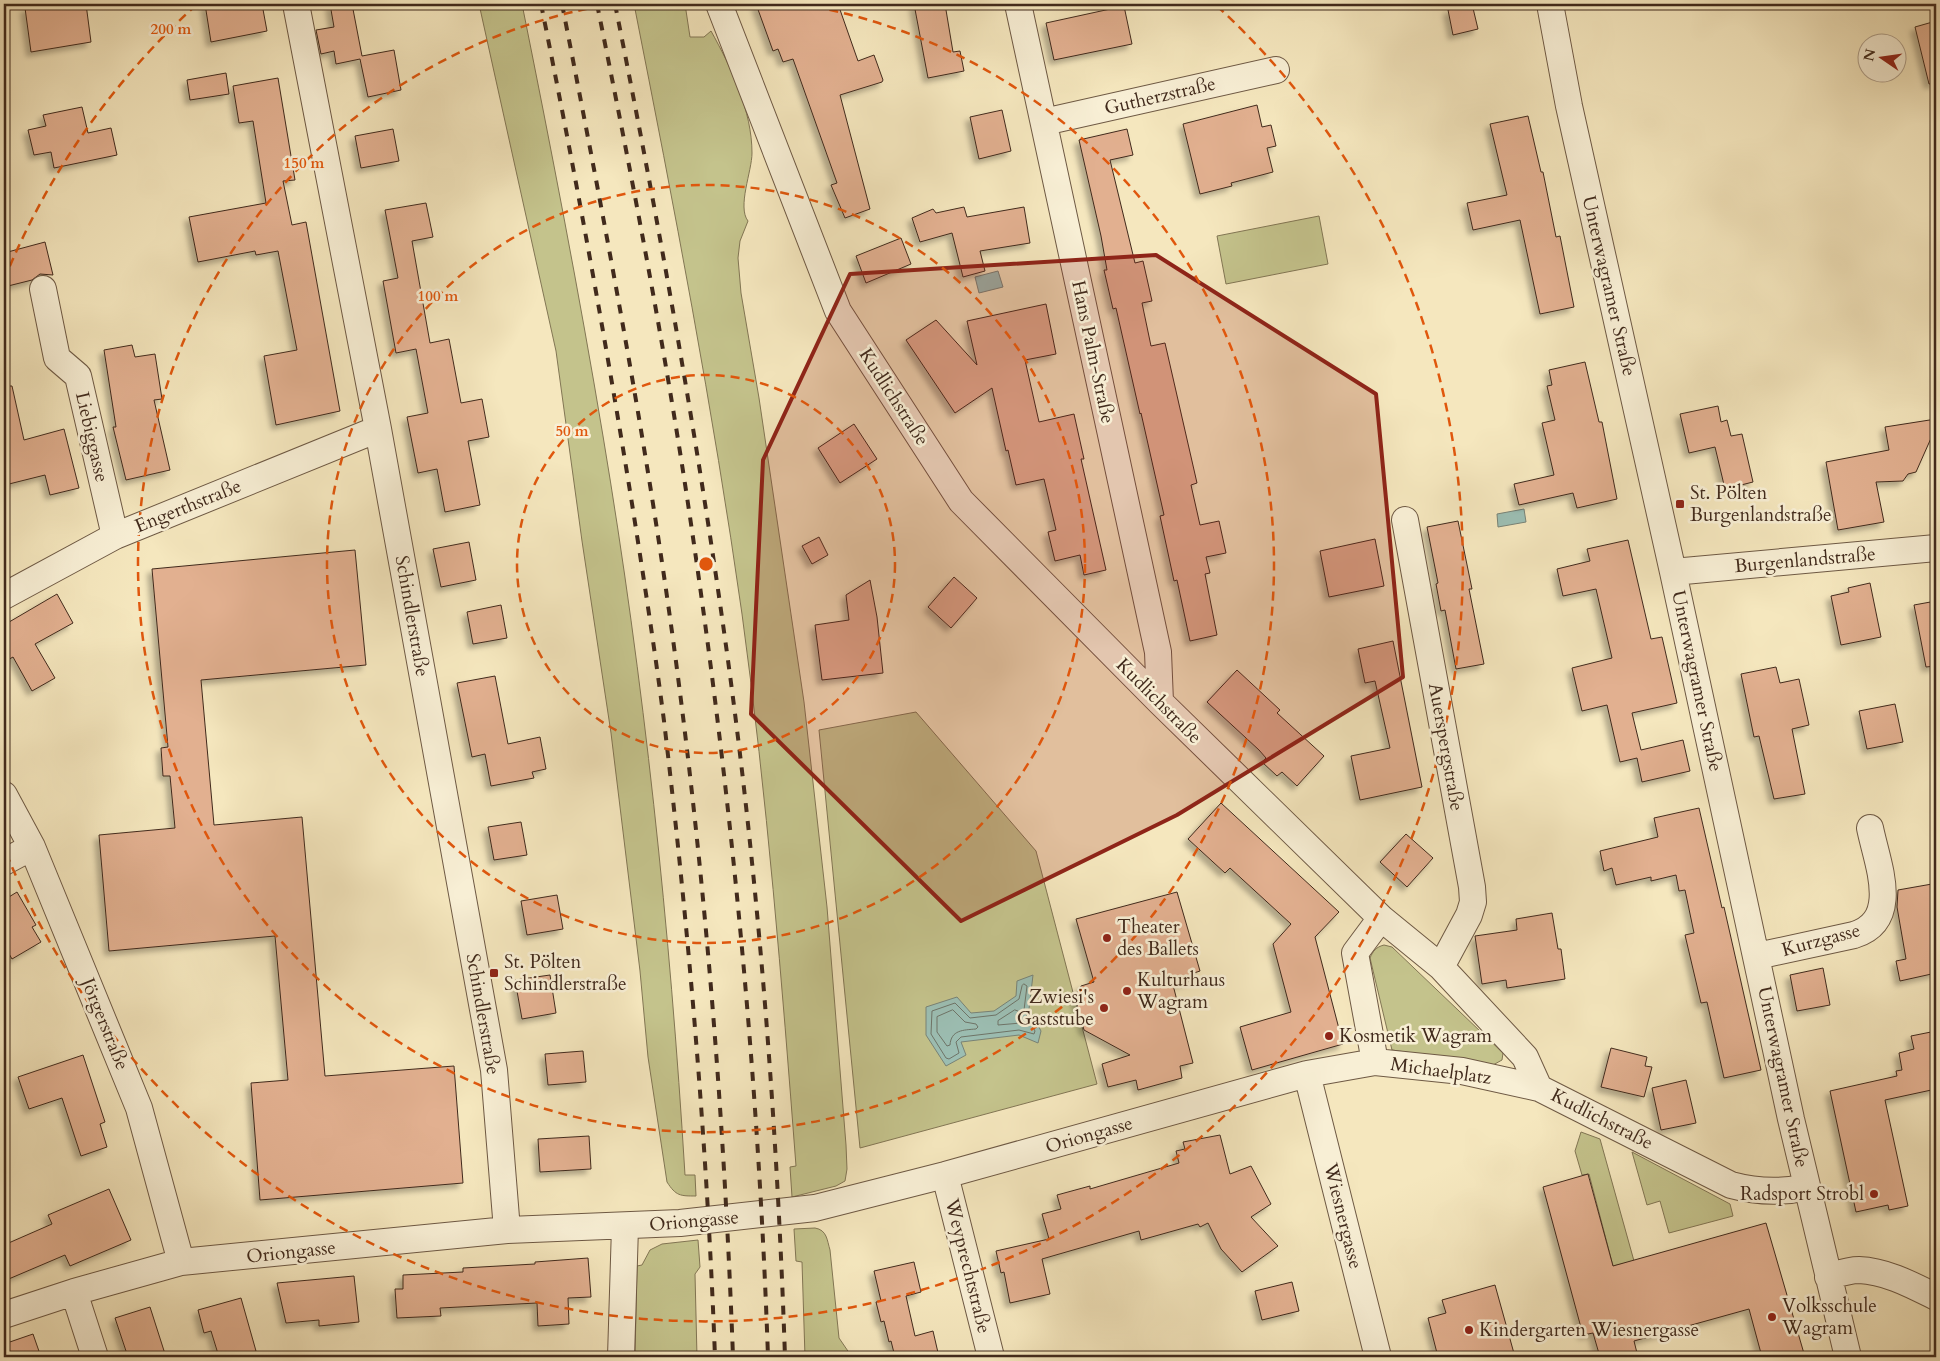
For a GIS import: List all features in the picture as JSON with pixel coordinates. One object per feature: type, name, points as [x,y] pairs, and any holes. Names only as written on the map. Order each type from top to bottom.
[{"type":"street","name":"Schindlerstraße","points":[[296,4],[378,429],[494,1070],[507,1230]]},
{"type":"street","name":"Kudlichstraße","points":[[718,4],[838,311],[961,501],[1160,702],[1381,918],[1441,967],[1525,1057],[1539,1088],[1731,1185],[1771,1192],[1783,1192],[1807,1187]]},
{"type":"street","name":"Hans Palm-Straße","points":[[1018,4],[1158,652],[1160,702]]},
{"type":"street","name":"Unterwagramer Straße","points":[[1550,4],[1568,106],[1673,572],[1791,1119],[1848,1357]]},
{"type":"street","name":"Gutherzstraße","points":[[1044,122],[1276,70]]},
{"type":"street","name":"Liebiggasse","points":[[43,289],[57,358],[78,376],[115,536]]},
{"type":"street","name":"Engerthstraße","points":[[4,596],[115,536],[378,429]]},
{"type":"street","name":"Auerspergstraße","points":[[1405,520],[1472,887],[1473,902],[1469,915],[1441,967]]},
{"type":"street","name":"Burgenlandstraße","points":[[1673,572],[1936,548]]},
{"type":"street","name":"Jörgerstraße","points":[[4,795],[32,847],[139,1108],[182,1262]]},
{"type":"street","name":"Kurzgasse","points":[[1757,956],[1854,935],[1864,931],[1873,923],[1881,912],[1884,895],[1870,828]]},
{"type":"street","points":[[4,862],[32,847]]},
{"type":"street","name":"Michaelplatz","points":[[1381,918],[1355,953],[1375,1062],[1462,1071],[1539,1088]]},
{"type":"street","name":"Oriongasse","points":[[4,1315],[74,1292],[182,1262],[507,1230],[625,1227],[815,1208],[945,1175],[1307,1074],[1375,1062]]},
{"type":"street","name":"Wiesnergasse","points":[[1307,1074],[1378,1357]]},
{"type":"street","name":"Weyprechtstraße","points":[[945,1175],[991,1357]]},
{"type":"street","points":[[621,1357],[625,1227]]},
{"type":"street","points":[[1828,1277],[1850,1271],[1869,1271],[1904,1282],[1936,1297]]},
{"type":"street","points":[[74,1292],[95,1357]]},
{"type":"highlighted area","points":[[1156,255],[1376,394],[1403,677],[1177,815],[961,921],[751,714],[763,460],[850,274]]},
{"type":"shaded area","points":[[479,4],[522,4],[574,274],[603,436],[631,620],[654,805],[663,897],[672,990],[685,1175],[695,1175],[696,1196],[679,1194],[667,1182],[648,1057],[640,971],[611,733],[556,351]]},
{"type":"shaded area","points":[[634,4],[685,4],[690,37],[704,37],[711,31],[733,74],[744,105],[751,137],[752,153],[744,198],[745,215],[748,221],[740,241],[738,258],[741,293],[759,398],[804,702],[827,907],[847,1169],[845,1181],[836,1186],[792,1197],[790,1167],[796,1166],[779,959],[759,752],[742,614],[719,461],[692,308]]},
{"type":"shaded area","points":[[1319,216],[1328,264],[1226,284],[1217,236]]},
{"type":"shaded area","points":[[916,712],[1036,851],[1097,1084],[860,1148],[819,730]]},
{"type":"shaded area","points":[[1384,945],[1392,947],[1503,1053],[1502,1060],[1493,1065],[1392,1050],[1370,958],[1375,950]]},
{"type":"shaded area","points":[[1581,1132],[1600,1139],[1634,1261],[1613,1266],[1589,1174],[1582,1175],[1575,1151]]},
{"type":"shaded area","points":[[1632,1152],[1730,1204],[1733,1216],[1669,1233],[1660,1201],[1647,1205]]},
{"type":"shaded area","points":[[815,1228],[822,1231],[827,1239],[830,1250],[839,1338],[852,1357],[805,1357],[802,1262],[796,1261],[794,1229]]},
{"type":"shaded area","points":[[698,1240],[700,1267],[695,1274],[697,1357],[635,1357],[637,1266],[642,1265],[650,1250],[662,1244]]},
{"type":"water","points":[[998,271],[1003,287],[979,293],[975,277]]},
{"type":"water","points":[[1524,509],[1526,522],[1498,527],[1497,514]]},
{"type":"water","points":[[1033,975],[1029,1009],[1041,1031],[1038,1043],[1019,1035],[961,1042],[966,1055],[946,1066],[926,1035],[926,1007],[957,997],[971,1013],[994,1011],[1016,996],[1017,981]]},
{"type":"building","points":[[53,4],[86,4],[91,42],[31,52],[25,8]]},
{"type":"building","points":[[205,4],[262,4],[267,31],[211,42]]},
{"type":"building","points":[[330,4],[352,4],[362,56],[394,50],[401,90],[368,97],[360,59],[336,64],[334,51],[321,54],[316,30],[334,27]]},
{"type":"building","points":[[756,4],[838,4],[858,61],[874,55],[883,80],[882,82],[840,95],[870,209],[845,218],[831,185],[837,183],[793,59],[783,62],[778,49],[773,51]]},
{"type":"building","points":[[914,4],[945,4],[953,52],[960,51],[964,71],[928,78]]},
{"type":"building","points":[[1472,4],[1478,29],[1453,35],[1448,10]]},
{"type":"building","points":[[1124,6],[1132,44],[1054,60],[1046,23]]},
{"type":"building","points":[[1936,21],[1936,83],[1929,84],[1915,27]]},
{"type":"building","points":[[226,73],[229,94],[190,100],[187,80]]},
{"type":"building","points":[[278,78],[295,180],[283,181],[292,225],[306,222],[340,411],[276,425],[264,356],[297,350],[278,251],[256,255],[255,251],[198,262],[189,217],[266,203],[253,121],[239,123],[233,86]]},
{"type":"building","points":[[1257,105],[1262,127],[1271,125],[1276,146],[1267,148],[1273,172],[1231,183],[1232,186],[1200,194],[1183,124]]},
{"type":"building","points":[[82,107],[88,133],[111,128],[117,155],[54,168],[51,152],[34,155],[28,130],[46,126],[43,115]]},
{"type":"building","points":[[1002,110],[1011,151],[979,159],[970,117]]},
{"type":"building","points":[[1528,116],[1541,172],[1543,172],[1556,237],[1560,236],[1574,307],[1540,314],[1520,220],[1473,230],[1467,203],[1507,195],[1490,124]]},
{"type":"building","points":[[393,129],[399,161],[361,168],[355,136]]},
{"type":"building","points":[[1127,129],[1133,155],[1110,160],[1135,263],[1143,261],[1152,301],[1142,303],[1151,346],[1165,343],[1197,483],[1191,485],[1200,525],[1219,521],[1226,553],[1206,557],[1210,573],[1205,574],[1217,635],[1190,641],[1177,580],[1174,581],[1160,516],[1164,515],[1141,413],[1116,308],[1113,309],[1104,270],[1107,270],[1101,236],[1079,140]]},
{"type":"building","points":[[426,203],[433,237],[412,241],[430,343],[449,339],[461,403],[482,399],[489,437],[468,441],[480,505],[445,512],[437,469],[418,473],[407,417],[428,413],[416,349],[396,353],[383,281],[398,278],[385,210]]},
{"type":"building","points":[[964,207],[967,217],[1024,207],[1030,243],[980,251],[985,271],[963,277],[952,233],[920,242],[912,218],[933,209],[936,213]]},
{"type":"building","points":[[901,238],[911,264],[866,283],[856,256]]},
{"type":"building","points":[[45,242],[53,275],[40,274],[32,280],[4,287],[4,253]]},
{"type":"building","points":[[1046,304],[1056,354],[1025,360],[1039,422],[1074,414],[1084,459],[1081,459],[1106,570],[1084,575],[1080,555],[1055,561],[1048,532],[1056,530],[1044,479],[1016,485],[1008,450],[1006,451],[992,388],[955,413],[906,340],[936,320],[977,365],[967,321]]},
{"type":"building","points":[[132,345],[135,357],[155,354],[162,399],[154,400],[170,470],[126,480],[113,427],[116,427],[104,350]]},
{"type":"building","points":[[1585,362],[1599,422],[1602,422],[1617,499],[1577,508],[1573,493],[1519,505],[1514,484],[1554,475],[1542,423],[1555,420],[1547,386],[1552,385],[1549,370]]},
{"type":"building","points":[[4,386],[12,386],[24,440],[64,429],[79,488],[50,495],[45,475],[9,484],[4,466]]},
{"type":"building","points":[[1718,406],[1721,422],[1727,420],[1731,436],[1742,434],[1753,482],[1725,489],[1715,447],[1689,453],[1680,414]]},
{"type":"building","points":[[1936,419],[1936,427],[1916,472],[1908,474],[1903,481],[1876,482],[1884,522],[1838,530],[1826,462],[1889,450],[1885,427]]},
{"type":"building","points":[[854,424],[877,459],[840,483],[818,448]]},
{"type":"building","points":[[1458,521],[1472,589],[1469,589],[1484,664],[1456,669],[1445,610],[1441,611],[1436,584],[1438,583],[1427,527]]},
{"type":"building","points":[[819,537],[828,555],[812,564],[802,546]]},
{"type":"building","points":[[1375,539],[1384,586],[1329,597],[1320,551]]},
{"type":"building","points":[[1628,540],[1651,639],[1662,637],[1677,703],[1632,713],[1641,750],[1683,740],[1690,771],[1642,782],[1637,758],[1620,762],[1607,705],[1582,711],[1572,668],[1612,658],[1596,589],[1563,596],[1557,569],[1590,561],[1587,549]]},
{"type":"building","points":[[469,542],[476,580],[441,587],[433,549]]},
{"type":"building","points":[[355,550],[366,665],[201,680],[214,825],[302,817],[325,1076],[454,1066],[463,1183],[260,1200],[251,1083],[288,1080],[275,936],[109,951],[99,835],[175,828],[170,776],[163,776],[161,748],[168,747],[152,569]]},
{"type":"building","points":[[954,577],[977,598],[951,628],[928,607]]},
{"type":"building","points":[[870,580],[877,617],[883,673],[822,680],[815,625],[849,620],[846,595]]},
{"type":"building","points":[[1870,583],[1881,637],[1841,645],[1831,596],[1849,592],[1848,588]]},
{"type":"building","points":[[57,594],[73,623],[35,644],[55,678],[32,691],[13,657],[4,662],[4,625]]},
{"type":"building","points":[[1936,601],[1936,666],[1926,667],[1914,605]]},
{"type":"building","points":[[501,605],[507,638],[473,644],[467,612]]},
{"type":"building","points":[[1393,641],[1422,787],[1360,800],[1351,756],[1390,748],[1375,681],[1365,683],[1358,649]]},
{"type":"building","points":[[1776,667],[1780,683],[1799,679],[1809,725],[1792,729],[1805,794],[1774,799],[1759,736],[1754,737],[1741,674]]},
{"type":"building","points":[[1237,670],[1280,710],[1277,713],[1324,756],[1297,786],[1282,772],[1277,776],[1262,762],[1266,758],[1259,750],[1207,702]]},
{"type":"building","points":[[495,676],[508,744],[540,737],[546,769],[532,772],[534,778],[491,786],[485,754],[472,757],[457,683]]},
{"type":"building","points":[[1895,704],[1903,742],[1867,749],[1859,711]]},
{"type":"building","points":[[1221,803],[1339,912],[1315,937],[1343,1044],[1252,1070],[1240,1027],[1291,1012],[1273,944],[1291,924],[1230,868],[1225,873],[1188,839]]},
{"type":"building","points":[[1699,808],[1722,908],[1724,907],[1761,1070],[1724,1078],[1707,1002],[1701,1003],[1685,935],[1694,933],[1685,890],[1679,891],[1676,875],[1651,881],[1651,877],[1616,885],[1612,868],[1604,871],[1600,851],[1658,837],[1654,818]]},
{"type":"building","points":[[521,822],[527,855],[494,860],[488,827]]},
{"type":"building","points":[[1406,834],[1433,858],[1407,887],[1380,862]]},
{"type":"building","points":[[1932,884],[1932,899],[1936,898],[1936,973],[1900,981],[1896,961],[1906,959],[1897,907],[1898,890]]},
{"type":"building","points":[[17,892],[36,925],[32,927],[41,942],[12,959],[4,945],[4,900]]},
{"type":"building","name":"Kulturhaus Wagram","points":[[1177,892],[1200,971],[1191,974],[1193,980],[1173,985],[1193,1063],[1180,1066],[1182,1078],[1138,1090],[1136,1080],[1108,1087],[1102,1064],[1130,1055],[1084,1030],[1075,997],[1081,986],[1094,982],[1076,919]]},
{"type":"building","points":[[557,895],[563,929],[527,935],[521,901]]},
{"type":"building","points":[[1552,913],[1558,949],[1561,949],[1565,979],[1507,988],[1506,980],[1482,984],[1475,936],[1517,930],[1516,919]]},
{"type":"building","points":[[1823,968],[1830,1005],[1797,1011],[1790,975]]},
{"type":"building","points":[[550,975],[556,1013],[522,1019],[515,980]]},
{"type":"building","points":[[1936,1031],[1936,1089],[1885,1100],[1908,1206],[1889,1210],[1888,1205],[1856,1212],[1830,1091],[1897,1076],[1896,1071],[1902,1070],[1899,1053],[1914,1049],[1911,1036]]},
{"type":"building","points":[[1611,1048],[1647,1057],[1645,1066],[1652,1067],[1644,1097],[1601,1087]]},
{"type":"building","points":[[583,1051],[586,1082],[548,1085],[545,1054]]},
{"type":"building","points":[[83,1055],[105,1122],[100,1124],[107,1147],[81,1156],[62,1098],[29,1109],[18,1077]]},
{"type":"building","points":[[1686,1080],[1696,1123],[1661,1130],[1652,1088]]},
{"type":"building","points":[[1220,1135],[1230,1174],[1251,1166],[1271,1204],[1251,1217],[1278,1246],[1242,1272],[1221,1249],[1208,1223],[1200,1227],[1198,1224],[1141,1240],[1139,1231],[1042,1259],[1050,1294],[1010,1303],[1004,1272],[1001,1273],[996,1251],[1049,1239],[1042,1214],[1061,1209],[1057,1195],[1090,1186],[1090,1189],[1179,1163],[1176,1151],[1185,1149],[1183,1142]]},
{"type":"building","points":[[589,1136],[591,1169],[540,1172],[538,1139]]},
{"type":"building","points":[[1588,1174],[1613,1266],[1766,1223],[1805,1357],[1762,1357],[1749,1309],[1634,1341],[1638,1357],[1600,1357],[1593,1333],[1583,1335],[1543,1187]]},
{"type":"building","points":[[109,1189],[131,1240],[70,1266],[65,1255],[4,1281],[4,1245],[52,1224],[48,1215]]},
{"type":"building","points":[[588,1258],[591,1297],[568,1298],[569,1324],[538,1326],[537,1303],[440,1308],[441,1316],[397,1318],[395,1289],[403,1289],[403,1275],[463,1272],[463,1268],[535,1264],[535,1262]]},
{"type":"building","points":[[914,1262],[921,1292],[906,1296],[915,1336],[933,1331],[939,1357],[895,1357],[884,1321],[881,1322],[876,1302],[881,1301],[874,1271]]},
{"type":"building","points":[[354,1276],[359,1322],[319,1326],[319,1320],[286,1323],[277,1283]]},
{"type":"building","points":[[1292,1282],[1299,1311],[1262,1320],[1255,1291]]},
{"type":"building","name":"Kindergarten Wiesnergasse","points":[[1495,1285],[1515,1357],[1438,1357],[1428,1318],[1446,1313],[1442,1300]]},
{"type":"building","points":[[241,1298],[256,1351],[235,1357],[219,1357],[211,1331],[204,1333],[198,1310]]},
{"type":"building","points":[[150,1307],[166,1357],[128,1357],[115,1318]]},
{"type":"building","points":[[33,1334],[41,1357],[4,1357],[4,1344]]},
{"type":"railway","points":[[541,4],[578,193],[612,383],[664,721],[696,1039],[712,1277],[715,1357]]},
{"type":"railway","points":[[562,4],[635,396],[661,553],[684,722],[711,994],[724,1176],[733,1357]]},
{"type":"railway","points":[[597,4],[667,373],[687,497],[716,711],[729,818],[749,1033],[757,1141],[768,1357]]},
{"type":"railway","points":[[615,4],[690,409],[727,653],[748,828],[765,1004],[772,1092],[785,1357]]},
{"type":"place","name":"St. Pölten Burgenlandstraße","points":[[1680,504]]},
{"type":"place","name":"Theater des Ballets","points":[[1107,938]]},
{"type":"place","name":"St. Pölten Schindlerstraße","points":[[494,973]]},
{"type":"place","name":"Kulturhaus Wagram","points":[[1127,991]]},
{"type":"place","name":"Zwiesi's Gaststube","points":[[1104,1008]]},
{"type":"place","name":"Kosmetik Wagram","points":[[1329,1036]]},
{"type":"place","name":"Radsport Strobl","points":[[1874,1194]]},
{"type":"place","name":"Volksschule Wagram","points":[[1772,1317]]},
{"type":"place","name":"Kindergarten Wiesnergasse","points":[[1469,1330]]}]
